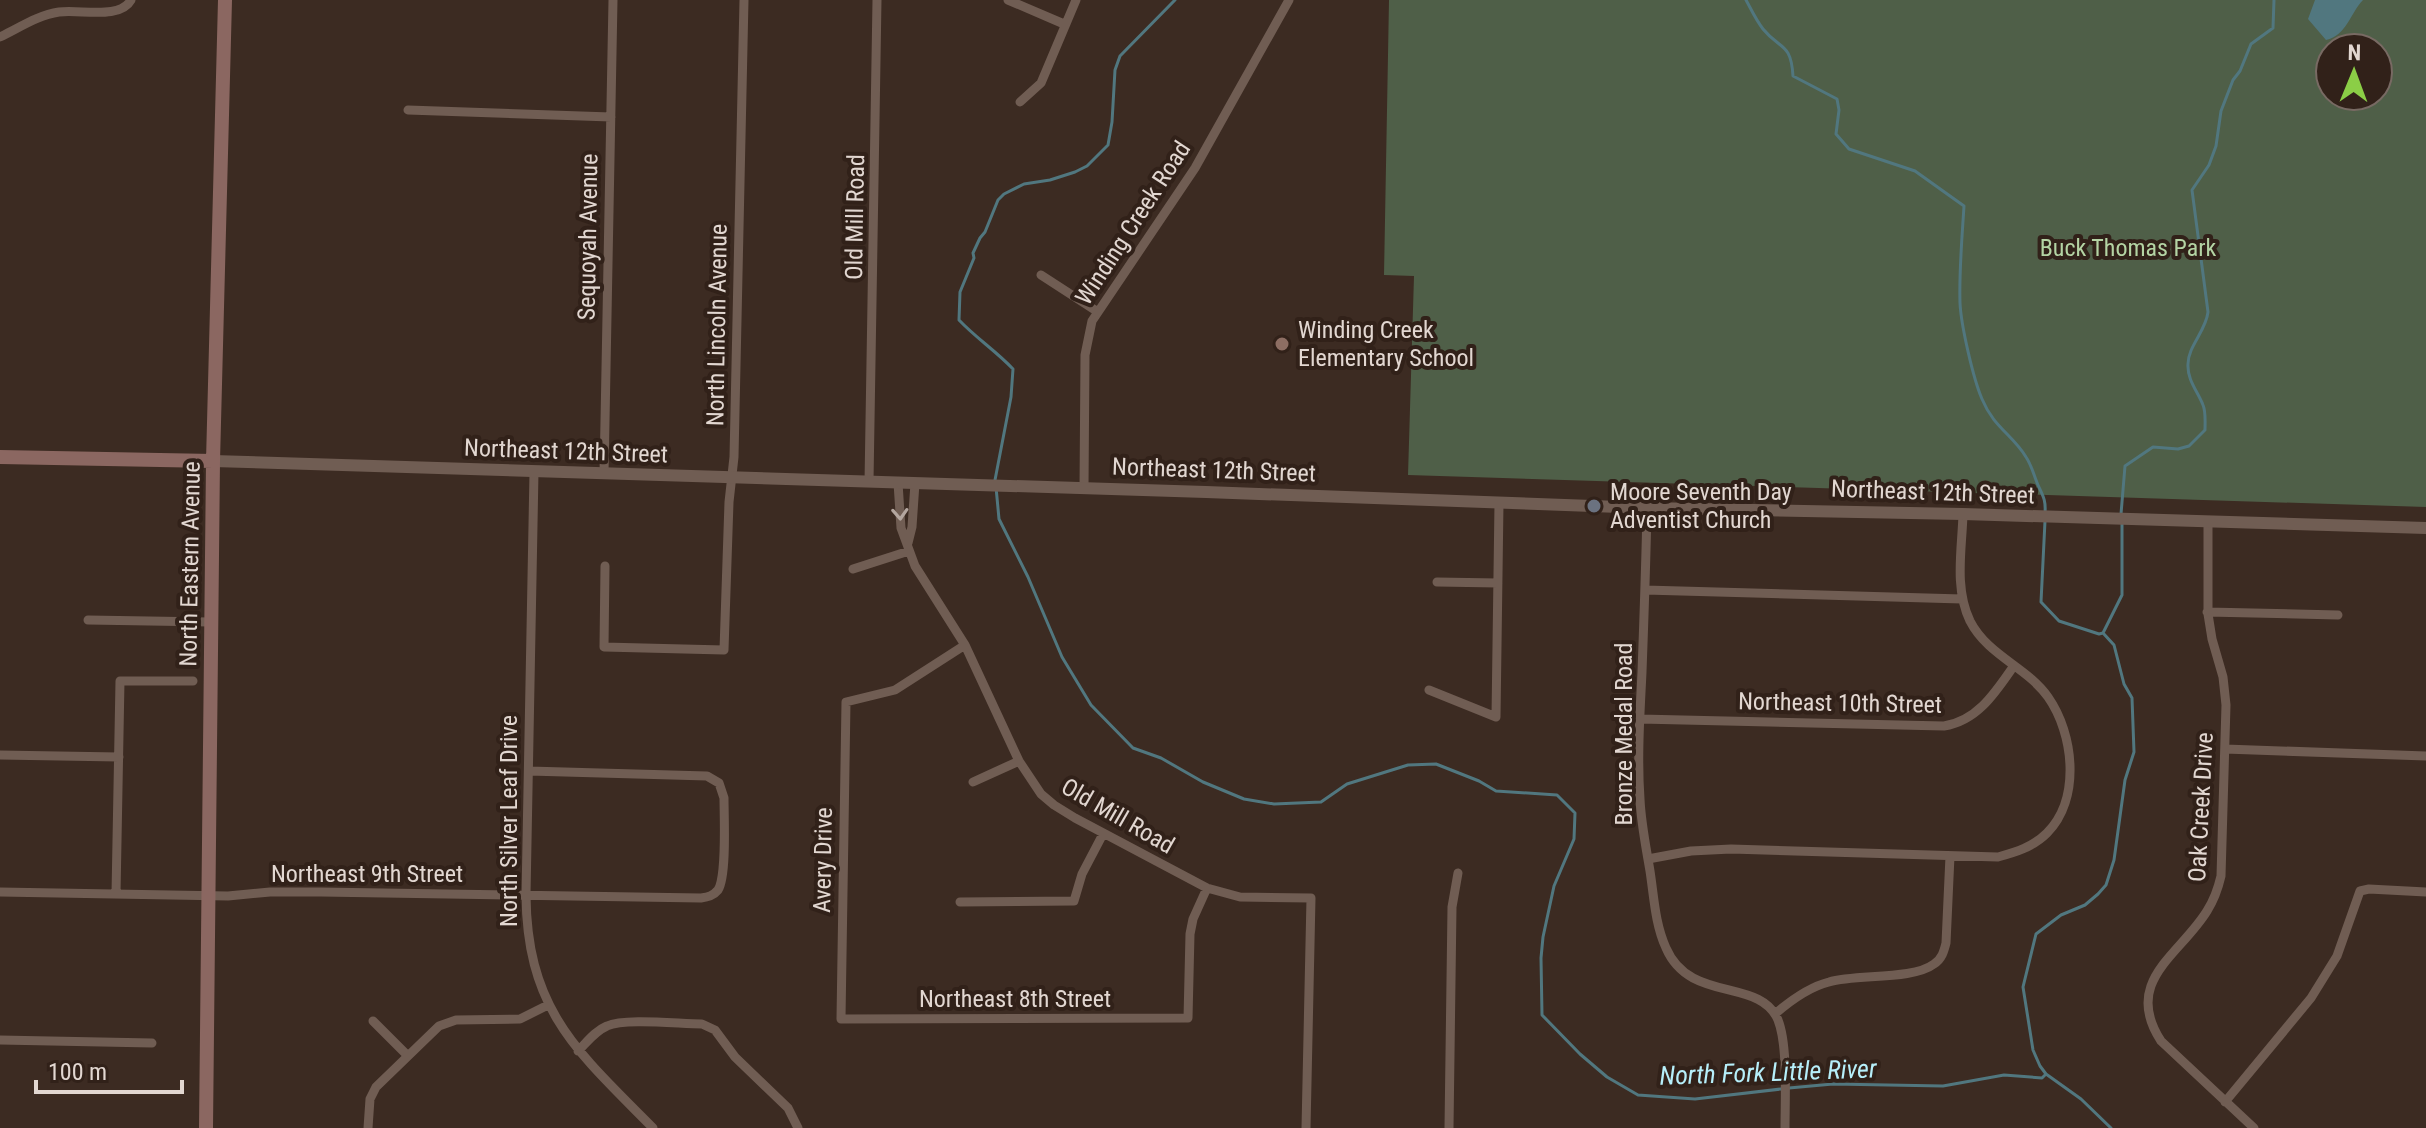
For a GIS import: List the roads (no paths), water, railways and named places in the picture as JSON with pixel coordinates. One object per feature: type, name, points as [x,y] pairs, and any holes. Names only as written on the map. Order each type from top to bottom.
[{"type":"main road","name":"North Eastern Avenue","points":[[206,1128],[210,622],[225,0]]},
{"type":"main road","name":"Northeast 12th Street","points":[[0,457],[213,461]]},
{"type":"street","points":[[0,37],[49,15],[120,11],[131,0]]},
{"type":"street","name":"Sequoyah Avenue","points":[[604,474],[613,0]]},
{"type":"street","name":"North Lincoln Avenue","points":[[605,566],[604,647],[724,650],[729,502],[734,457],[744,0]]},
{"type":"street","name":"Old Mill Road","points":[[869,482],[877,0]]},
{"type":"street","points":[[1008,0],[1064,24]]},
{"type":"street","points":[[1020,102],[1041,83],[1076,0]]},
{"type":"street","name":"Winding Creek Road","points":[[1084,488],[1085,355],[1089,330],[1195,168],[1289,0]]},
{"type":"street","points":[[408,110],[611,117]]},
{"type":"street","points":[[1041,275],[1098,312]]},
{"type":"street","name":"Northeast 12th Street","points":[[213,461],[1647,508],[2426,528]]},
{"type":"street","name":"North Silver Leaf Drive","points":[[534,472],[526,895],[531,949],[548,1005],[578,1051],[653,1128]]},
{"type":"street","name":"Old Mill Road","points":[[898,483],[901,528],[924,583],[965,645],[1019,761],[1041,794],[1103,834],[1207,888],[1240,897],[1311,898],[1306,1128]]},
{"type":"street","points":[[853,569],[908,547],[915,483]]},
{"type":"street","points":[[1429,690],[1496,717],[1499,503]]},
{"type":"street","name":"Bronze Medal Road","points":[[1647,508],[1639,798],[1657,920],[1667,951],[1684,972],[1700,983],[1758,999],[1775,1014]]},
{"type":"street","points":[[1648,859],[1691,851],[1731,849],[1998,857],[2028,847],[2048,832],[2065,802],[2070,771],[2067,742],[2049,698],[2027,675],[1982,640],[1971,622],[1960,585],[1963,514]]},
{"type":"street","name":"Oak Creek Drive","points":[[2208,522],[2207,612],[2225,691],[2222,865],[2218,889],[2206,914],[2158,969],[2151,985],[2149,1004],[2152,1025],[2161,1041],[2254,1128]]},
{"type":"street","points":[[1437,582],[1498,583]]},
{"type":"street","points":[[1645,590],[1962,599]]},
{"type":"street","points":[[2207,612],[2338,615]]},
{"type":"street","points":[[88,620],[210,622]]},
{"type":"street","name":"Avery Drive","points":[[841,1019],[846,702],[895,690],[965,645]]},
{"type":"street","name":"Northeast 10th Street","points":[[1640,719],[1944,726],[1975,714],[2013,667]]},
{"type":"street","points":[[116,894],[120,681],[193,681]]},
{"type":"street","points":[[2225,749],[2426,756]]},
{"type":"street","points":[[0,755],[119,757]]},
{"type":"street","points":[[973,782],[1019,761]]},
{"type":"street","name":"Northeast 9th Street","points":[[0,892],[210,896],[306,892],[701,898],[715,893],[723,872],[724,798],[722,787],[713,778],[682,774],[529,771]]},
{"type":"street","points":[[960,902],[1074,901],[1082,874],[1103,834]]},
{"type":"street","points":[[1785,1128],[1784,1066],[1779,1022],[1775,1014],[1798,996],[1825,983],[1920,972],[1936,963],[1946,943],[1950,856]]},
{"type":"street","points":[[1449,1128],[1452,907],[1458,873]]},
{"type":"street","name":"Northeast 8th Street","points":[[841,1019],[1188,1018],[1190,934],[1207,888]]},
{"type":"street","points":[[2225,1102],[2317,988],[2337,956],[2360,891],[2426,892]]},
{"type":"street","points":[[368,1128],[373,1092],[431,1031],[449,1021],[520,1019],[548,1005]]},
{"type":"street","points":[[373,1021],[407,1055]]},
{"type":"street","points":[[578,1051],[601,1029],[616,1023],[709,1026],[735,1057],[788,1108],[798,1128]]},
{"type":"street","points":[[0,1040],[152,1043]]},
{"type":"water","points":[[2315,0],[2363,0],[2341,32],[2319,32],[2308,19]]},
{"type":"waterway","name":"North Fork Little River","points":[[995,480],[1011,397],[1013,369],[959,320],[960,292],[974,258],[973,253],[998,200],[1004,194],[1024,184],[1075,172],[1087,166],[1108,145],[1115,70],[1120,56],[1175,0]]},
{"type":"waterway","points":[[1746,0],[1763,29],[1787,52],[1793,76],[1837,99],[1836,134],[1849,149],[1915,171],[1964,206],[1960,303],[1971,365],[1987,409],[2030,464],[2044,498],[2045,513]]},
{"type":"waterway","points":[[2121,514],[2125,466],[2153,447],[2178,449],[2189,446],[2205,430],[2204,408],[2188,370],[2191,351],[2208,312],[2192,190],[2209,165],[2216,146],[2221,111],[2233,80],[2251,44],[2273,28],[2274,0]]},
{"type":"waterway","name":"North Fork Little River","points":[[996,487],[999,519],[1062,657],[1091,705],[1133,748],[1161,758],[1203,782],[1244,799],[1274,804],[1321,802],[1347,784],[1408,765],[1436,764],[1496,791],[1557,795],[1575,813],[1574,839],[1554,886],[1543,937],[1542,1015],[1607,1077],[1638,1095],[1695,1099],[1781,1089]]},
{"type":"waterway","points":[[2045,521],[2041,602],[2059,621],[2103,633],[2114,645],[2124,684],[2132,698],[2134,752],[2125,780],[2114,860],[2106,885],[2085,905],[2061,915],[2036,934],[2023,987],[2033,1050],[2040,1066],[2111,1128]]},
{"type":"waterway","points":[[2103,633],[2122,595],[2122,522]]},
{"type":"waterway","name":"North Fork Little River","points":[[1789,1088],[1833,1084],[1943,1086],[2004,1075],[2042,1078],[2046,1074]]},
{"type":"place","name":"Winding Creek Elementary School","points":[[1282,344]]},
{"type":"place","name":"Moore Seventh Day Adventist Church","points":[[1594,506]]},
{"type":"park label","name":"Buck Thomas Park","points":[[2128,248]]}]
